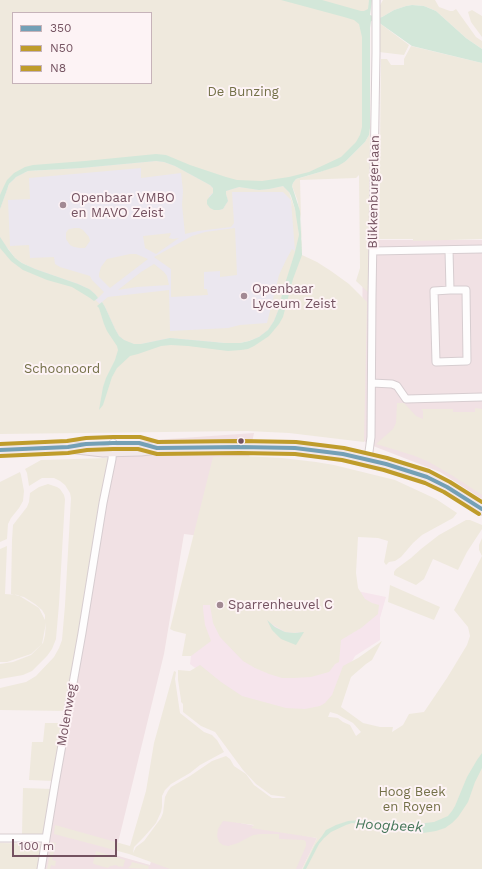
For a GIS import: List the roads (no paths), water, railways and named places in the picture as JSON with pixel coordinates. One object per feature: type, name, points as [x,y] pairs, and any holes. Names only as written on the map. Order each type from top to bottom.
[{"type":"main road","points":[[0,450],[68,447],[86,444],[113,446],[139,443],[157,448],[295,448],[343,454],[368,459],[427,477],[447,487],[482,509]]},
{"type":"street","name":"Blikkenburgerlaan","points":[[368,459],[371,437],[372,383],[376,0]]},
{"type":"street","points":[[373,250],[482,249]]},
{"type":"street","points":[[448,250],[450,290]]},
{"type":"street","points":[[450,290],[466,290],[467,362],[436,362],[434,291],[450,290]]},
{"type":"street","points":[[372,383],[392,384],[397,386],[406,399],[482,397]]},
{"type":"street","name":"Molenweg","points":[[41,869],[113,446]]},
{"type":"street","points":[[0,838],[46,838]]},
{"type":"water","points":[[281,0],[322,0],[364,11],[368,9],[369,0],[372,0],[370,15],[379,18],[394,10],[406,6],[424,6],[436,11],[466,38],[482,49],[482,63],[412,46],[378,22],[371,21],[369,135],[365,142],[346,161],[338,166],[296,179],[293,183],[292,186],[300,211],[302,255],[293,279],[283,317],[279,324],[269,336],[248,349],[228,351],[171,345],[161,346],[130,356],[117,368],[112,377],[103,405],[99,410],[103,387],[118,350],[107,331],[97,306],[102,302],[119,336],[134,344],[170,338],[240,343],[259,337],[268,330],[278,311],[299,235],[295,209],[291,196],[283,186],[259,190],[239,187],[226,191],[228,201],[223,209],[214,210],[207,204],[207,200],[213,193],[213,188],[210,185],[175,166],[156,161],[28,171],[16,177],[9,184],[0,209],[0,195],[7,180],[14,173],[25,167],[33,165],[156,154],[166,155],[190,165],[237,180],[262,181],[309,172],[341,157],[356,142],[362,127],[362,37],[359,24],[354,20]]},
{"type":"water","points":[[0,237],[15,258],[22,263],[89,289],[98,298],[94,301],[72,287],[47,280],[23,270],[11,261],[0,248]]},
{"type":"water","points":[[267,620],[275,627],[285,632],[304,632],[296,645],[281,639],[272,630]]},
{"type":"water","name":"Hoogbeek","points":[[482,753],[482,768],[468,802],[458,817],[445,828],[423,833],[352,823],[331,832],[324,838],[319,844],[306,869],[303,869],[315,845],[326,830],[336,825],[348,821],[360,820],[417,824],[434,822],[448,816],[455,806],[467,777]]},
{"type":"place","name":"Openbaar VMBO en MAVO Zeist","points":[[63,205]]},
{"type":"place","name":"Openbaar Lyceum Zeist","points":[[244,296]]},
{"type":"place","name":"Sparrenheuvel C","points":[[220,605]]},
{"type":"park label","name":"De Bunzing","points":[[243,92]]},
{"type":"park label","name":"Schoonoord","points":[[62,369]]},
{"type":"park label","name":"Hoog Beek en Royen","points":[[412,800]]}]
